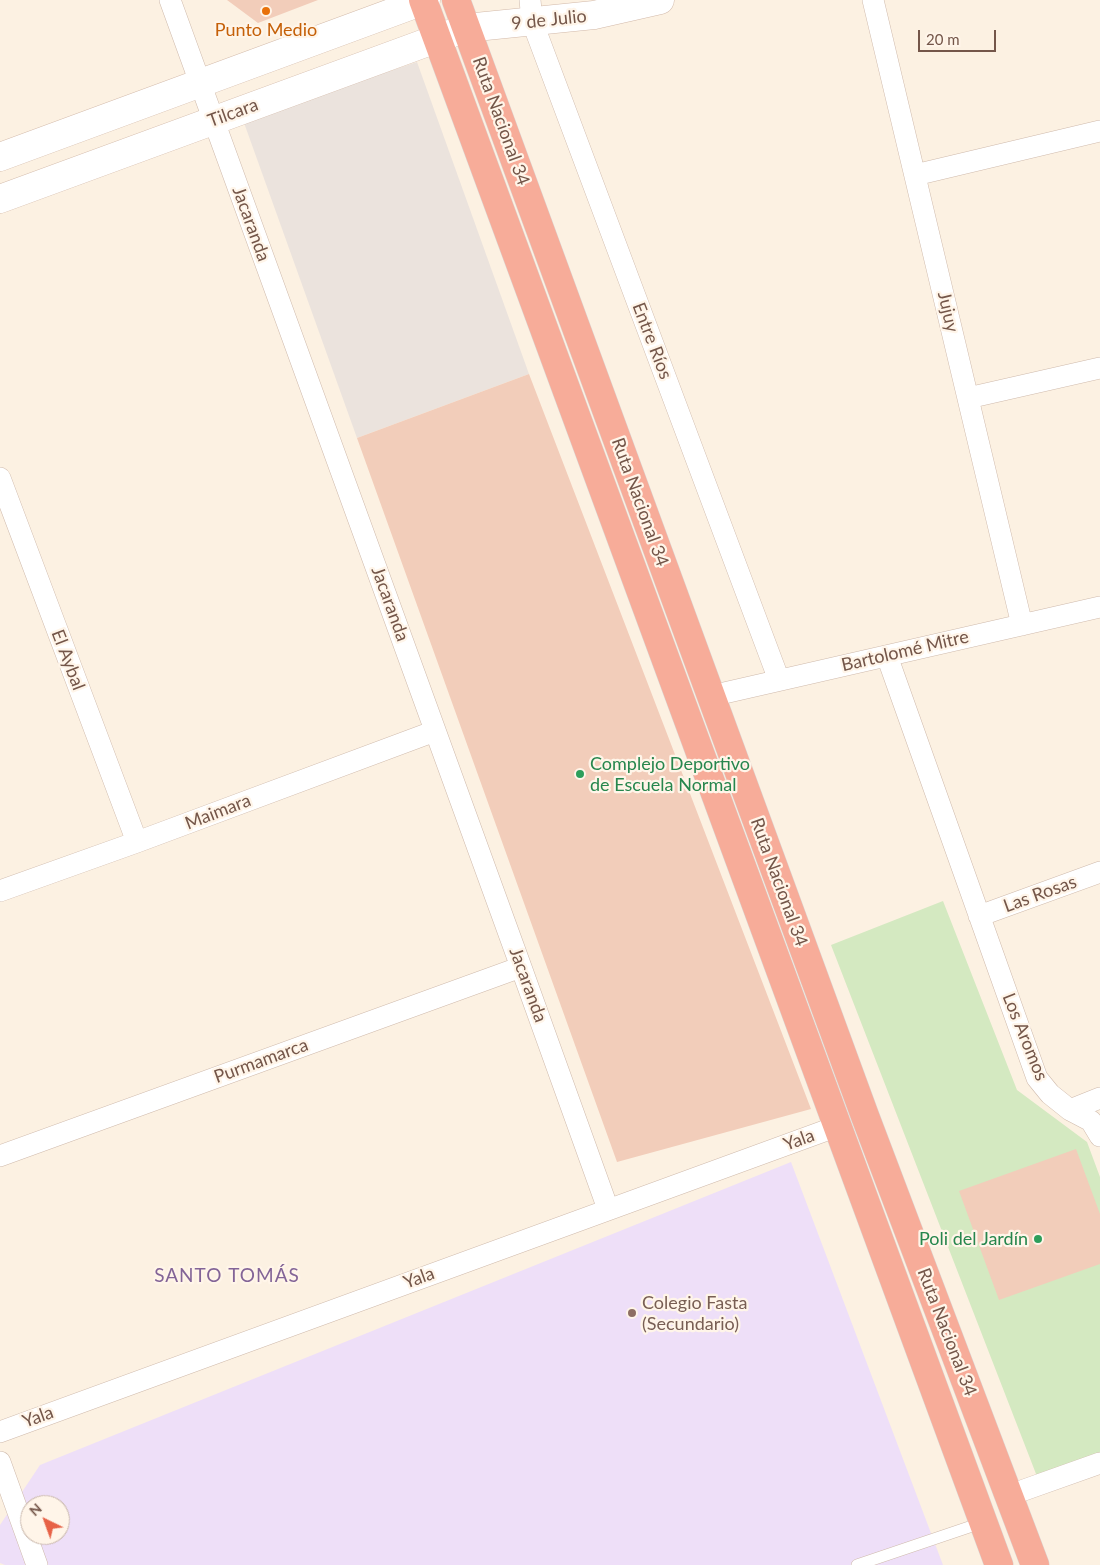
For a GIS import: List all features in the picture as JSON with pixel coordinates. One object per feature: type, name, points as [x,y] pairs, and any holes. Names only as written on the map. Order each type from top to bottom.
[{"type":"highway","name":"Ruta Nacional 34","points":[[424,0],[999,1565]]},
{"type":"highway","name":"Ruta Nacional 34","points":[[456,0],[862,1106],[1035,1565]]},
{"type":"street","name":"Jacaranda","points":[[170,0],[608,1209]]},
{"type":"street","points":[[0,157],[424,0]]},
{"type":"street","name":"9 de Julio","points":[[466,28],[531,11],[594,15],[660,0]]},
{"type":"street","name":"Jujuy","points":[[874,0],[1022,625]]},
{"type":"street","name":"Entre Ríos","points":[[531,11],[779,680]]},
{"type":"street","name":"Tilcara","points":[[0,199],[466,28]]},
{"type":"street","points":[[915,175],[1100,131]]},
{"type":"street","points":[[968,398],[1100,368]]},
{"type":"street","name":"El Aybal","points":[[0,478],[137,842]]},
{"type":"street","name":"Bartolomé Mitre","points":[[711,696],[1100,607]]},
{"type":"street","name":"Los Aromos","points":[[887,656],[1038,1078],[1050,1094],[1070,1110],[1091,1121],[1100,1136]]},
{"type":"street","name":"Maimara","points":[[0,891],[436,730]]},
{"type":"street","name":"Las Rosas","points":[[980,916],[1100,872]]},
{"type":"street","name":"Purmamarca","points":[[0,1156],[521,967]]},
{"type":"street","points":[[1070,1110],[1100,1098]]},
{"type":"street","name":"Yala","points":[[0,1432],[838,1126]]},
{"type":"street","points":[[0,1462],[37,1565]]},
{"type":"street","points":[[1010,1495],[1100,1463]]},
{"type":"lane","points":[[857,1565],[984,1522]]},
{"type":"shaded area","points":[[417,62],[529,374],[357,438],[243,120]]},
{"type":"shaded area","name":"Colegio Fasta (Secundario)","points":[[791,1162],[943,1565],[5,1565],[0,1563],[0,1525],[40,1465]]},
{"type":"green space","points":[[943,901],[1017,1090],[1087,1142],[1100,1177],[1100,1456],[1038,1479],[831,945]]},
{"type":"building","name":"Punto Medio","points":[[227,0],[318,0],[258,23]]},
{"type":"building","name":"Complejo Deportivo de Escuela Normal","points":[[529,374],[811,1109],[617,1162],[357,438]]},
{"type":"building","name":"Poli del Jardín","points":[[1076,1149],[1100,1214],[1100,1264],[999,1300],[959,1191]]},
{"type":"place","name":"Punto Medio","points":[[266,11]]},
{"type":"place","name":"Complejo Deportivo de Escuela Normal","points":[[580,774]]},
{"type":"place","name":"Poli del Jardín","points":[[1038,1239]]},
{"type":"place","name":"Colegio Fasta (Secundario)","points":[[632,1313]]},
{"type":"district","name":"SANTO TOMÁS","points":[[227,1276]]}]
